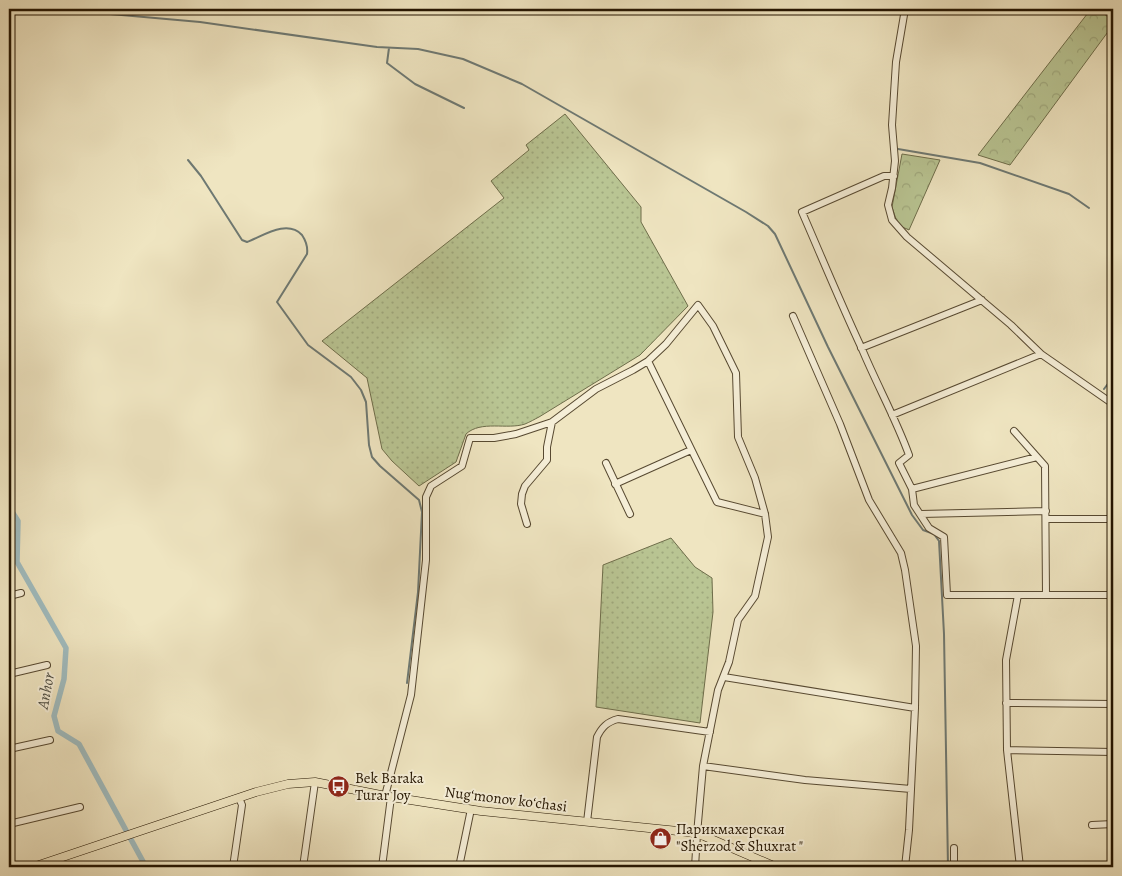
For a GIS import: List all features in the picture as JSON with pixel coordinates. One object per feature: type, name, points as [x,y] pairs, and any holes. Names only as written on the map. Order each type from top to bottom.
[{"type":"main road","name":"Nugʻmonov koʻchasi","points":[[33,867],[240,798],[280,786],[315,782],[388,797],[471,809],[697,834],[776,867]]},
{"type":"street","points":[[904,9],[896,62],[892,125],[895,161],[888,205],[890,216],[895,225],[920,249],[982,300],[1041,354],[1113,404]]},
{"type":"street","points":[[894,176],[884,176],[802,212],[861,348],[899,428],[909,455],[899,463],[912,490],[914,504],[929,528],[944,537],[947,595],[1113,595]]},
{"type":"street","points":[[861,348],[982,300]]},
{"type":"street","points":[[382,867],[388,797],[411,695],[426,560],[425,504],[428,491],[436,482],[462,466],[470,438],[494,438],[516,434],[552,422],[596,390],[648,361],[666,344],[698,305],[713,326],[736,373],[738,437],[755,478],[768,529],[767,545],[755,596],[738,620],[729,662],[718,690],[704,766],[695,867]]},
{"type":"street","points":[[793,316],[840,424],[869,500],[901,553],[916,646],[911,789],[905,867]]},
{"type":"street","points":[[892,415],[1041,354]]},
{"type":"street","points":[[648,361],[718,502],[765,514]]},
{"type":"street","points":[[527,524],[521,504],[522,494],[525,486],[546,460],[552,422]]},
{"type":"street","points":[[1014,431],[1045,466],[1046,595]]},
{"type":"street","points":[[615,484],[691,450]]},
{"type":"street","points":[[912,490],[1037,457]]},
{"type":"street","points":[[606,463],[630,514]]},
{"type":"street","points":[[921,514],[1046,511]]},
{"type":"street","points":[[1046,519],[1113,519]]},
{"type":"street","points":[[9,596],[21,593]]},
{"type":"street","points":[[1018,595],[1006,660],[1006,704],[1007,750],[1020,867]]},
{"type":"street","points":[[9,674],[46,665]]},
{"type":"street","points":[[724,677],[915,708]]},
{"type":"street","points":[[1006,704],[1113,704]]},
{"type":"street","points":[[587,822],[597,737],[606,724],[618,719],[710,732]]},
{"type":"street","points":[[9,749],[50,740]]},
{"type":"street","points":[[1007,750],[1113,752]]},
{"type":"street","points":[[704,766],[804,780],[911,789]]},
{"type":"street","points":[[303,867],[315,782]]},
{"type":"street","points":[[233,867],[242,805],[240,798]]},
{"type":"street","points":[[9,824],[80,807]]},
{"type":"street","points":[[459,867],[471,809]]},
{"type":"street","points":[[1092,825],[1113,824]]},
{"type":"street","points":[[954,848],[954,867]]},
{"type":"green space","points":[[1091,9],[1098,9],[1113,21],[1113,25],[1010,165],[978,155]]},
{"type":"green space","points":[[565,114],[641,207],[641,222],[688,306],[640,355],[539,417],[518,426],[479,427],[466,434],[456,462],[419,486],[382,449],[367,378],[322,341],[504,198],[491,181],[529,150],[526,145]]},
{"type":"green space","points":[[902,154],[940,160],[909,230],[898,225],[892,207]]},
{"type":"green space","points":[[671,538],[695,567],[712,578],[713,612],[700,723],[596,707],[603,565]]},
{"type":"waterway","points":[[54,9],[200,22],[377,47],[418,49],[463,59],[522,84],[768,226],[775,234],[828,347],[912,515],[923,530],[934,534],[939,541],[944,634],[948,867]]},
{"type":"waterway","points":[[1105,9],[1113,16]]},
{"type":"waterway","points":[[389,48],[387,63],[415,84],[464,108]]},
{"type":"waterway","points":[[898,149],[980,163],[1069,194],[1089,208]]},
{"type":"waterway","points":[[188,160],[201,176],[242,240],[247,242],[275,230],[289,228],[296,230],[302,235],[305,240],[307,254],[277,302],[308,345],[351,377],[361,390],[366,402],[369,445],[372,457],[419,500],[422,512],[418,592],[407,683]]},
{"type":"waterway","points":[[1104,389],[1113,377]]},
{"type":"waterway","name":"Anhor","points":[[9,507],[18,521],[17,562],[66,648],[64,679],[54,716],[58,731],[79,744],[146,867]]},
{"type":"place","name":"Bek Baraka Turar Joy","points":[[339,787]]},
{"type":"place","name":"Парикмахерская \"Sherzod & Shuxrat \"","points":[[660,838]]}]
